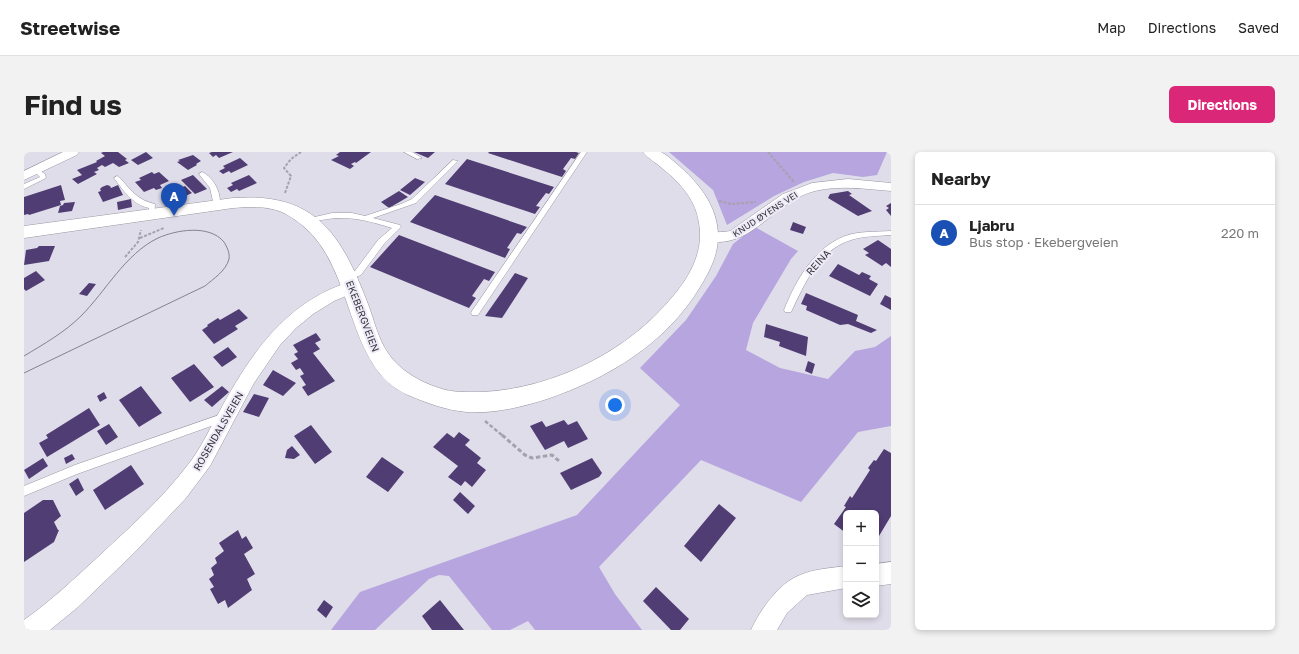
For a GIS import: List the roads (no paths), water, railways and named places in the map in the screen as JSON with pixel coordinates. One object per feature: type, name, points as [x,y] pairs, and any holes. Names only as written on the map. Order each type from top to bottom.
[{"type":"main road","name":"EKEBERGVEIEN","points":[[24,232],[147,219],[246,202],[271,203],[284,207],[308,221],[334,251],[350,282],[377,354],[388,368],[400,379],[427,394],[454,402],[474,403],[503,400],[537,392],[571,380],[608,362],[642,339],[666,318],[690,288],[701,270],[707,256],[710,237],[706,216],[698,198],[676,171],[651,152]]},
{"type":"street","points":[[24,176],[73,152]]},
{"type":"street","name":"KNUD ØYENS VEI","points":[[710,237],[722,238],[735,235],[778,204],[802,190],[823,184],[848,183],[891,187]]},
{"type":"street","name":"ROSENDALSVEIEN","points":[[42,626],[144,530],[184,486],[211,446],[254,369],[272,343],[290,322],[350,282]]},
{"type":"street","points":[[879,575],[891,573]]},
{"type":"street","points":[[763,630],[779,605],[802,585],[843,578]]},
{"type":"lane","points":[[407,152],[419,158]]},
{"type":"lane","points":[[475,312],[584,152]]},
{"type":"lane","points":[[366,218],[414,201],[455,161]]},
{"type":"lane","points":[[24,187],[43,178],[43,175],[36,170]]},
{"type":"lane","points":[[202,174],[210,181],[216,190],[217,206]]},
{"type":"lane","points":[[117,178],[140,203],[146,206],[153,206],[147,219]]},
{"type":"lane","points":[[308,221],[345,214],[366,218],[396,227],[381,242],[350,282]]},
{"type":"lane","name":"REINA","points":[[788,310],[800,283],[816,261],[830,248],[848,238],[891,233]]},
{"type":"lane","points":[[24,491],[75,470],[226,417]]},
{"type":"tram line","points":[[24,356],[54,338],[75,322],[126,263],[146,245],[158,238],[165,235],[192,230],[210,233],[218,236],[224,242],[228,250],[229,259],[219,274],[205,286],[24,373]]},
{"type":"place","name":"Ljabru","points":[[174,216]]}]
